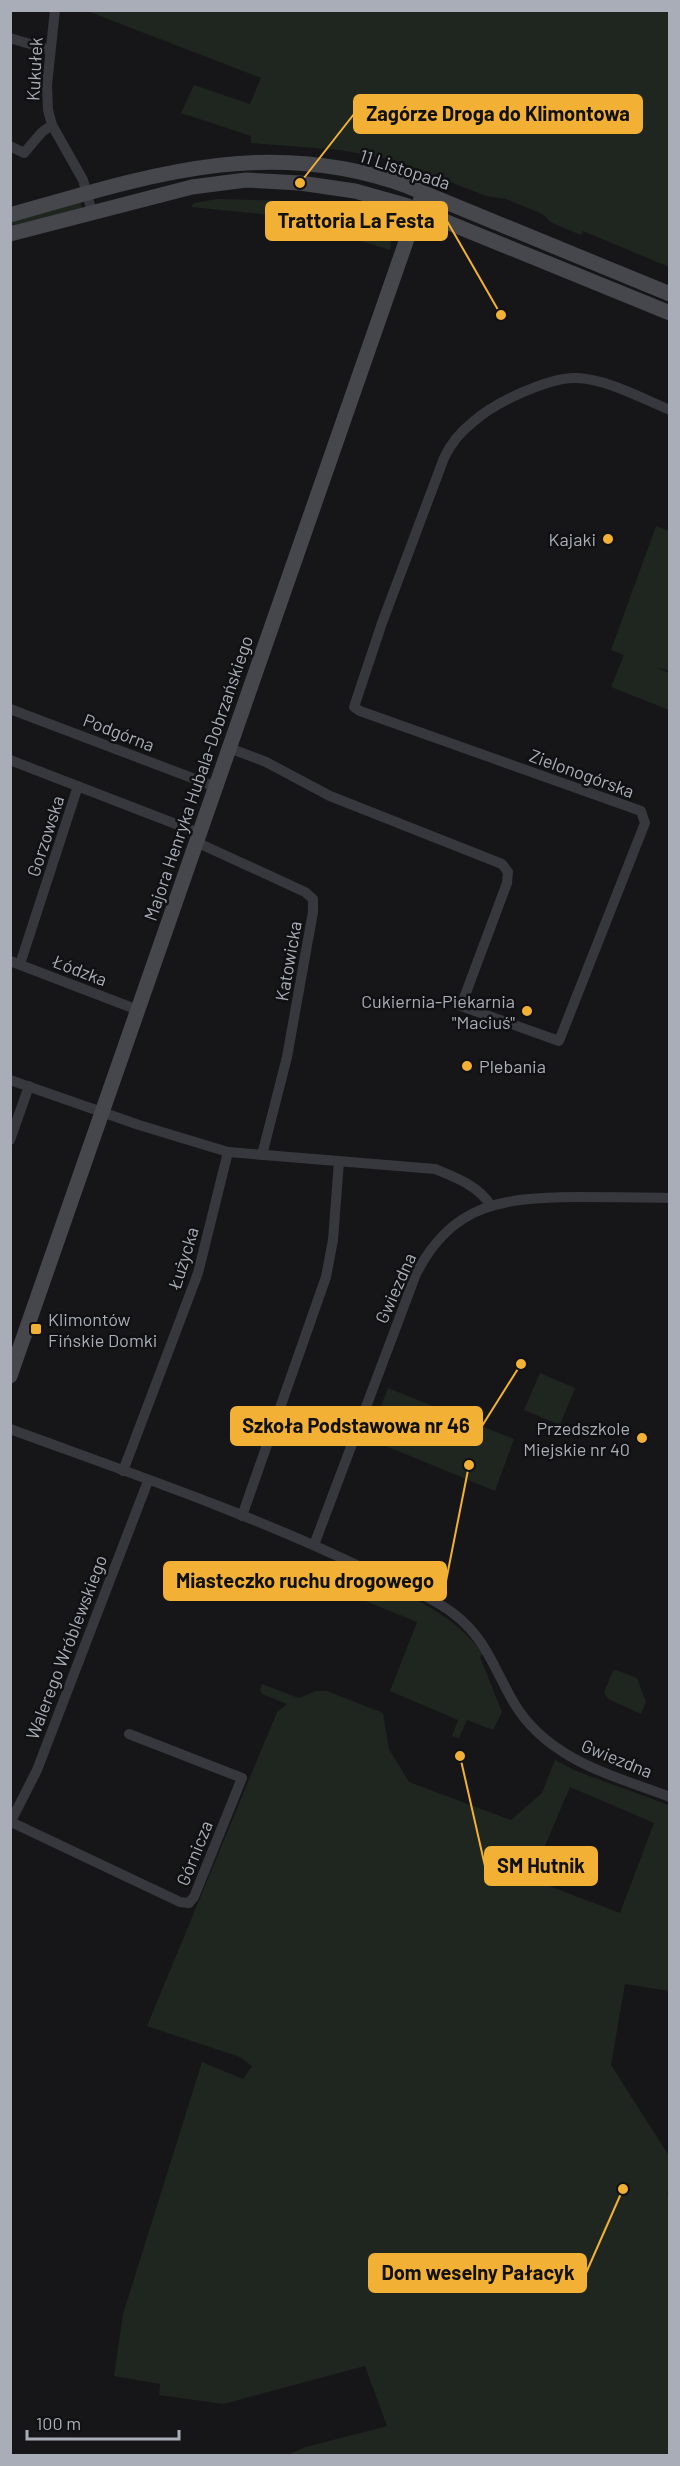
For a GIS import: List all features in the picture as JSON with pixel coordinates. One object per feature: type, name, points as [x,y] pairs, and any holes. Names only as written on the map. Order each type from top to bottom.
[{"type":"main road","name":"11 Listopada","points":[[10,215],[86,193],[190,168],[273,161],[318,165],[368,173],[423,193],[669,294]]},
{"type":"main road","name":"11 Listopada","points":[[10,234],[192,187],[262,179],[355,191],[417,209],[669,313]]},
{"type":"main road","name":"Majora Henryka Hubala-Dobrzańskiego","points":[[10,1376],[423,193]]},
{"type":"main road","points":[[609,288],[616,272]]},
{"type":"street","name":"Kukułek","points":[[55,10],[46,95],[52,125],[77,168],[92,212]]},
{"type":"street","points":[[10,38],[50,50]]},
{"type":"street","points":[[10,146],[24,153],[42,132],[52,125]]},
{"type":"street","name":"Zielonogórska","points":[[229,748],[266,762],[330,796],[502,864],[508,872],[507,883],[461,1006],[559,1041],[645,823],[641,811],[354,707],[382,623],[440,468],[453,441],[474,420],[510,399],[564,378],[589,380],[669,410]]},
{"type":"street","name":"Podgórna","points":[[10,709],[216,786]]},
{"type":"street","points":[[10,760],[78,786],[198,838]]},
{"type":"street","name":"Gorzowska","points":[[15,962],[78,786]]},
{"type":"street","name":"Katowicka","points":[[198,838],[305,892],[313,899],[313,912],[287,1057],[262,1155]]},
{"type":"street","name":"Łódzka","points":[[15,962],[138,1010]]},
{"type":"street","points":[[10,1080],[228,1152],[435,1169],[480,1192],[491,1206]]},
{"type":"street","points":[[10,1140],[29,1086]]},
{"type":"street","name":"Łużycka","points":[[123,1471],[198,1273],[228,1152]]},
{"type":"street","points":[[242,1516],[326,1277],[333,1240],[339,1161]]},
{"type":"street","name":"Gwiezdna","points":[[314,1545],[398,1320],[424,1259],[434,1244],[462,1219],[491,1206],[540,1197],[669,1198]]},
{"type":"street","name":"Gwiezdna","points":[[10,1430],[314,1545],[430,1600],[460,1618],[480,1639],[492,1656],[514,1703],[526,1720],[559,1751],[576,1762],[669,1797]]},
{"type":"street","name":"Walerego Wróblewskiego","points":[[11,1822],[37,1770],[148,1481]]},
{"type":"street","name":"Górnicza","points":[[11,1822],[180,1902],[189,1903],[194,1897],[242,1778],[129,1734]]},
{"type":"shaded area","points":[[87,11],[669,11],[669,267],[583,231],[581,235],[552,223],[542,214],[506,199],[486,196],[394,160],[340,150],[251,143],[251,136],[181,113],[194,85],[250,104],[261,78]]},
{"type":"shaded area","points":[[217,199],[325,204],[388,218],[392,230],[390,250],[282,216],[191,207],[194,203]]},
{"type":"shaded area","points":[[80,202],[82,208],[11,229],[11,222]]},
{"type":"shaded area","points":[[656,526],[669,531],[669,671],[656,667],[669,673],[669,710],[611,687],[624,655],[611,650]]},
{"type":"shaded area","points":[[540,1373],[575,1388],[560,1425],[524,1410]]},
{"type":"shaded area","points":[[388,1388],[514,1439],[495,1491],[369,1439]]},
{"type":"shaded area","points":[[350,1569],[423,1603],[440,1613],[470,1638],[483,1654],[480,1657],[502,1712],[493,1730],[467,1720],[459,1738],[452,1736],[458,1720],[390,1691],[417,1622],[341,1591]]},
{"type":"shaded area","points":[[613,1671],[637,1678],[646,1702],[641,1714],[608,1699],[604,1692]]},
{"type":"shaded area","points":[[262,1684],[299,1698],[316,1691],[327,1691],[383,1713],[389,1749],[409,1782],[511,1820],[542,1793],[555,1760],[576,1771],[669,1805],[669,1991],[625,1984],[611,2065],[669,2156],[669,2191],[667,2193],[670,2197],[669,2455],[287,2455],[306,2447],[387,2426],[365,2366],[223,2404],[159,2395],[160,2384],[114,2376],[123,2314],[202,2062],[243,2079],[252,2066],[240,2057],[147,2026],[277,1712],[287,1704],[262,1694],[260,1690]],"holes":[[[570,1787],[654,1823],[620,1913],[531,1879]]]},
{"type":"place","name":"Zagórze Droga do Klimontowa","points":[[300,183]]},
{"type":"place","name":"Trattoria La Festa","points":[[501,315]]},
{"type":"place","name":"Kajaki","points":[[608,539]]},
{"type":"place","name":"Cukiernia-Piekarnia \"Maciuś\"","points":[[527,1011]]},
{"type":"place","name":"Plebania","points":[[467,1066]]},
{"type":"place","name":"Klimontów Fińskie Domki","points":[[36,1329]]},
{"type":"place","name":"Szkoła Podstawowa nr 46","points":[[521,1364]]},
{"type":"place","name":"Przedszkole Miejskie nr 40","points":[[642,1438]]},
{"type":"place","name":"Miasteczko ruchu drogowego","points":[[469,1465]]},
{"type":"place","name":"SM Hutnik","points":[[460,1756]]},
{"type":"place","name":"Dom weselny Pałacyk","points":[[623,2189]]}]
